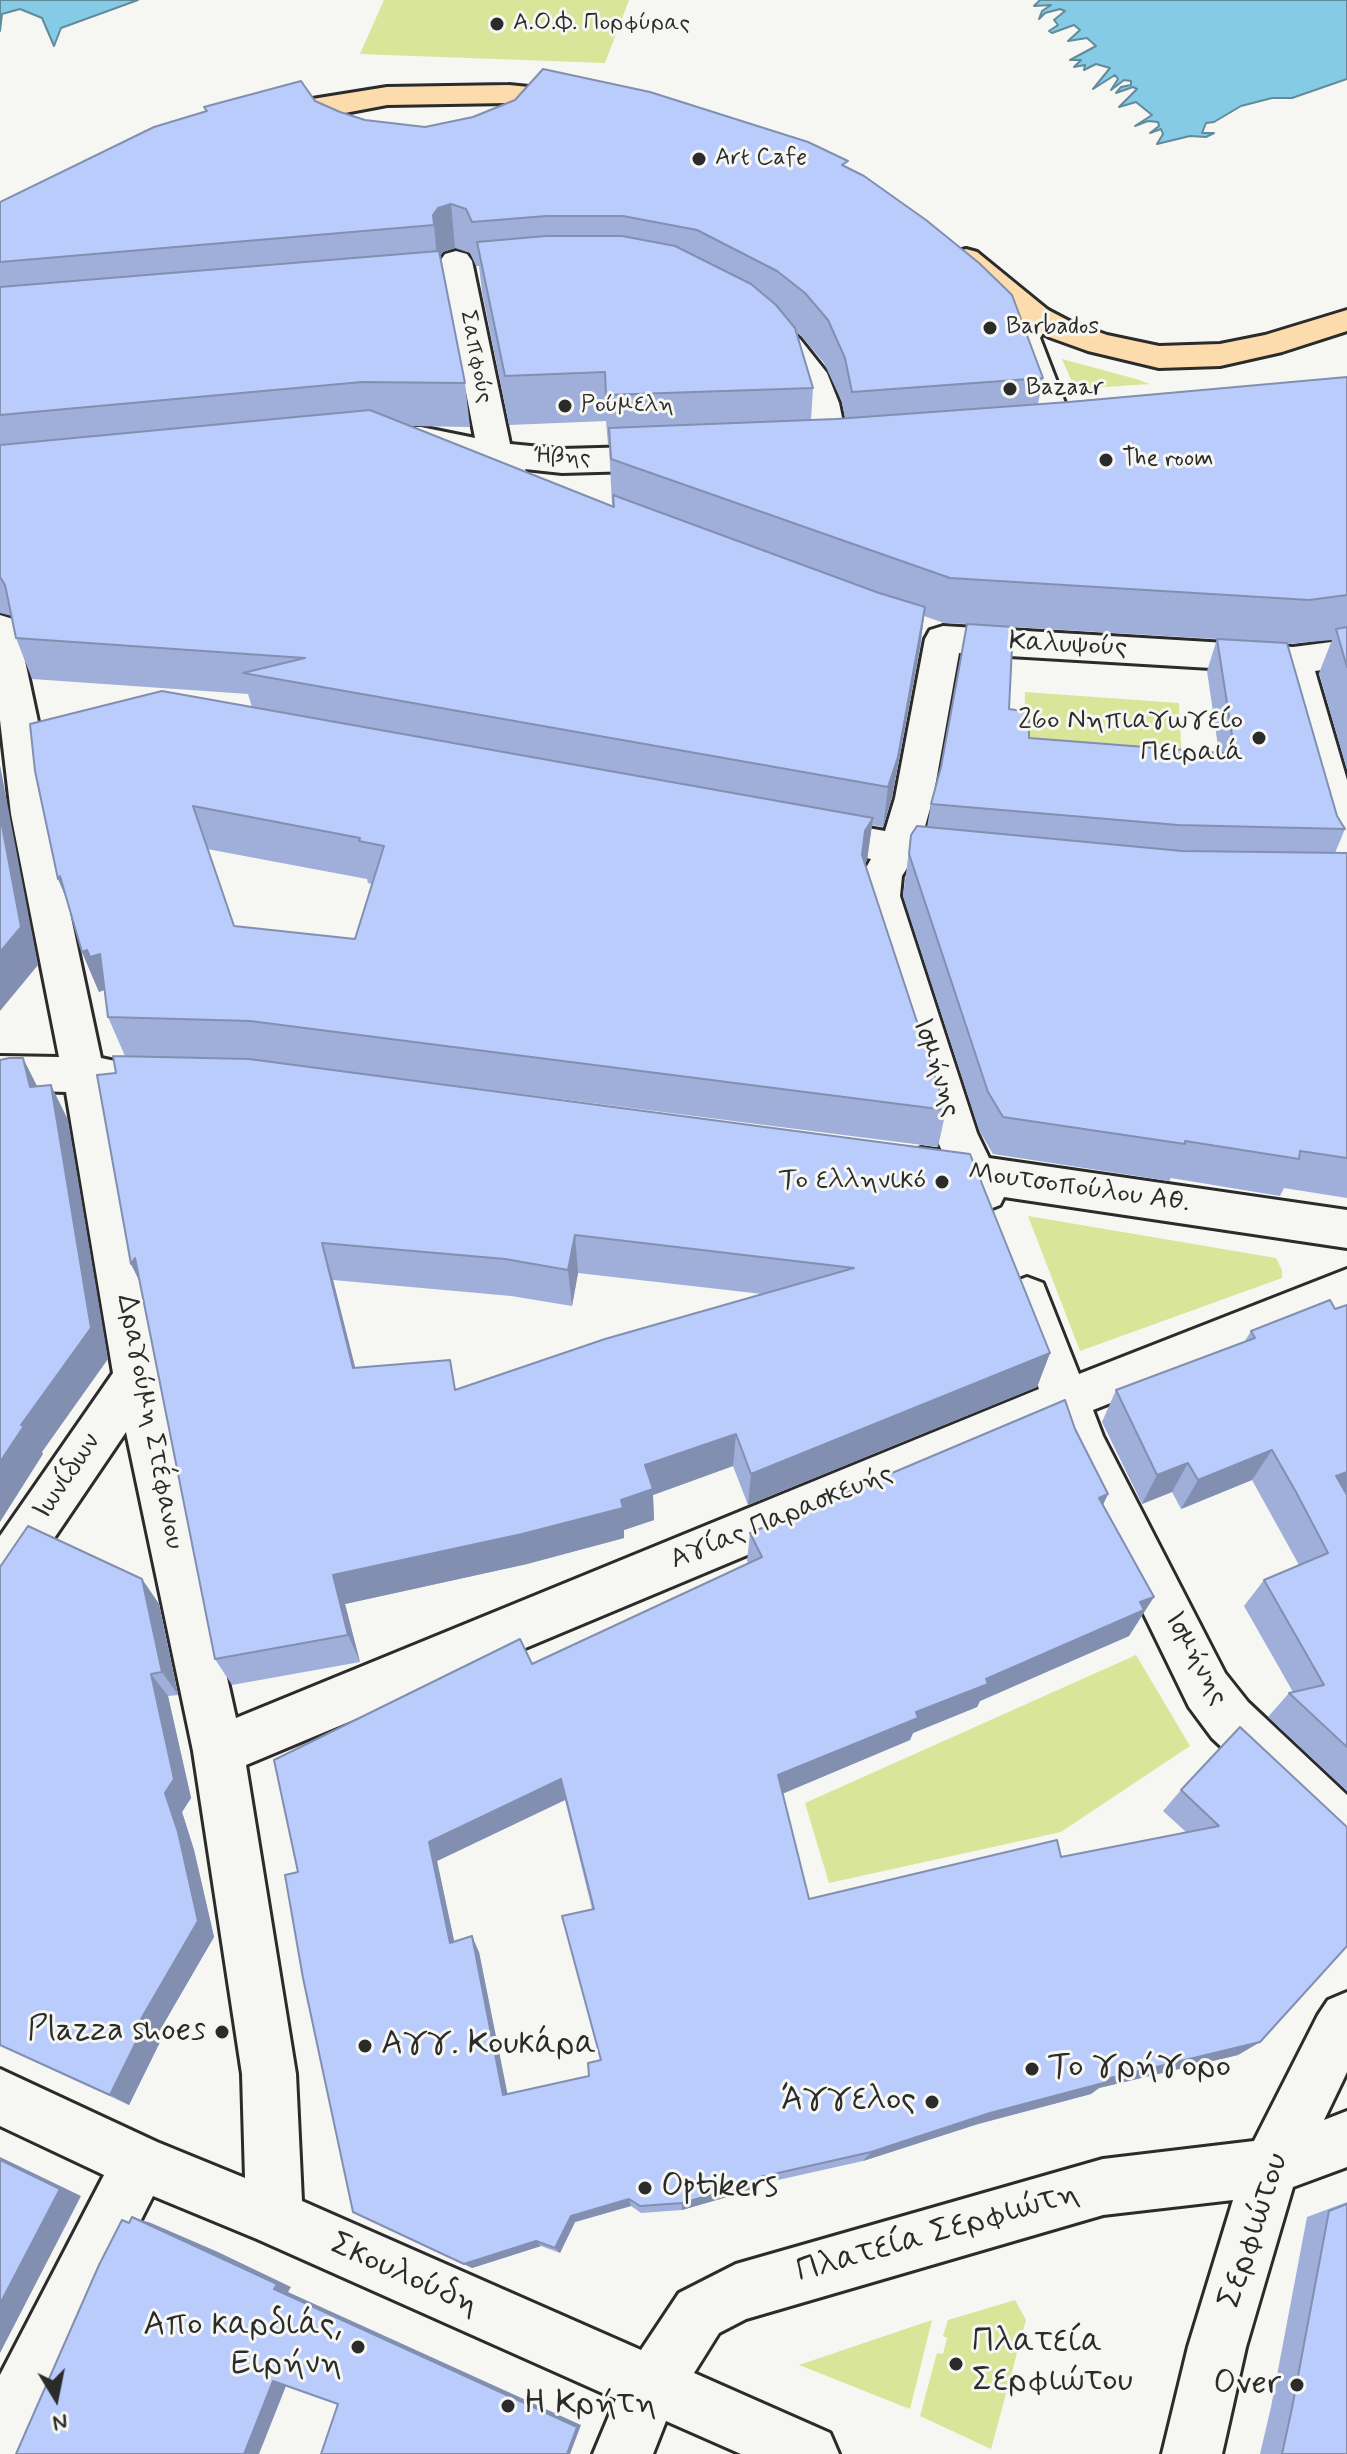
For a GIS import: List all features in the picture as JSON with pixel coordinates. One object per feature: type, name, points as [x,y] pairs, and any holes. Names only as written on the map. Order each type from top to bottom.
[{"type":"main road","points":[[237,128],[306,109],[387,96],[509,94],[606,105]]},
{"type":"main road","points":[[948,244],[1037,317],[1061,330],[1100,344],[1159,357],[1220,355],[1270,345],[1347,320]]},
{"type":"street","name":"Σαπφούς","points":[[494,277],[448,274],[495,454]]},
{"type":"street","points":[[735,308],[762,324],[788,346],[810,373],[822,403],[832,451]]},
{"type":"street","points":[[1037,317],[1024,338],[1061,434]]},
{"type":"street","name":"Ήβης","points":[[369,439],[421,438],[495,454],[562,461],[707,456]]},
{"type":"street","points":[[495,454],[505,469],[538,493]]},
{"type":"street","name":"Δραγούμη Στέφανου","points":[[0,628],[28,733],[30,814],[84,1075],[137,1377],[218,1751],[269,2074],[275,2218]]},
{"type":"street","name":"Καλυψούς","points":[[929,635],[1293,660],[1347,653]]},
{"type":"street","name":"Ισμήνης","points":[[929,635],[914,798],[899,849],[883,873],[880,896],[956,1135],[978,1174],[1068,1399],[1082,1443],[1207,1690],[1230,1720],[1347,1830]]},
{"type":"street","points":[[1293,660],[1342,867]]},
{"type":"street","points":[[775,826],[899,849],[1003,860]]},
{"type":"street","points":[[0,1073],[158,1077]]},
{"type":"street","name":"Μουτσοπούλου Αθ.","points":[[884,1161],[1347,1229]]},
{"type":"street","name":"Αγίας Παρασκευής","points":[[218,1751],[1068,1399],[1347,1289]]},
{"type":"street","name":"Ιωνίδων","points":[[0,1577],[137,1377]]},
{"type":"street","name":"Σερφιώτου","points":[[1192,2454],[1217,2347],[1271,2167],[1347,2019]]},
{"type":"street","name":"Σκουλούδη","points":[[0,2097],[140,2163],[275,2218],[809,2454]]},
{"type":"street","name":"Πλατεία Σερφιώτη","points":[[623,2454],[651,2386],[699,2313],[736,2293],[1103,2187],[1271,2167],[1347,2139]]},
{"type":"street","points":[[0,2436],[140,2163]]},
{"type":"green space","name":"Α.Ο.Φ. Πορφύρας","points":[[384,0],[629,0],[605,63],[360,54]]},
{"type":"green space","points":[[1062,359],[1136,379],[1150,384],[1075,389]]},
{"type":"green space","points":[[1025,692],[1179,703],[1182,765],[1024,753]]},
{"type":"green space","points":[[1028,1216],[1276,1258],[1282,1278],[1080,1351]]},
{"type":"green space","points":[[1136,1655],[1190,1746],[1061,1832],[829,1883],[805,1803]]},
{"type":"green space","points":[[1015,2300],[1026,2320],[991,2449],[920,2416],[937,2353],[943,2354],[947,2338],[943,2336],[948,2320]]},
{"type":"green space","points":[[932,2320],[910,2409],[799,2365]]},
{"type":"water","points":[[0,0],[138,0],[61,28],[54,46],[42,18],[20,9],[2,14],[0,31]]},
{"type":"water","points":[[1040,0],[1347,0],[1347,79],[1292,98],[1272,98],[1241,106],[1214,122],[1206,123],[1202,133],[1214,133],[1206,137],[1190,136],[1157,144],[1163,134],[1161,129],[1150,133],[1159,126],[1158,122],[1148,121],[1135,126],[1152,115],[1136,102],[1119,107],[1137,89],[1133,87],[1116,93],[1121,87],[1131,85],[1131,81],[1124,80],[1111,90],[1118,79],[1115,75],[1093,89],[1110,68],[1096,64],[1084,70],[1085,65],[1074,67],[1081,60],[1070,60],[1096,46],[1087,38],[1068,41],[1080,30],[1074,25],[1052,33],[1049,31],[1058,25],[1054,20],[1065,11],[1060,9],[1045,13],[1039,19],[1042,11],[1051,5],[1034,6]]},
{"type":"building","points":[[543,69],[650,92],[808,142],[848,161],[842,165],[864,176],[926,220],[979,263],[1012,295],[1043,378],[852,392],[845,358],[828,320],[805,293],[777,271],[697,230],[623,216],[546,216],[472,222],[466,209],[451,204],[438,208],[433,215],[434,225],[0,262],[0,202],[154,127],[207,111],[204,107],[301,81],[315,101],[340,112],[365,120],[425,127],[473,117],[515,100]]},
{"type":"building","points":[[546,236],[622,236],[675,246],[751,284],[776,305],[795,328],[813,388],[606,395],[605,372],[505,376],[477,242]]},
{"type":"building","points":[[439,251],[465,383],[362,382],[0,415],[0,287]]},
{"type":"building","points":[[1347,377],[1347,595],[1309,600],[950,578],[611,459],[609,428],[836,419]]},
{"type":"building","points":[[370,410],[614,507],[613,495],[925,607],[898,757],[888,787],[243,673],[305,658],[16,638],[5,585],[0,577],[0,445]]},
{"type":"building","points":[[967,624],[1013,627],[1009,709],[1029,712],[1029,738],[1235,754],[1217,639],[1287,643],[1337,816],[1345,829],[1178,825],[931,804],[941,767]]},
{"type":"building","points":[[1347,627],[1347,667],[1336,629]]},
{"type":"building","points":[[162,691],[873,818],[865,831],[862,855],[946,1110],[250,1021],[108,1017],[100,954],[90,957],[87,950],[82,952],[60,876],[58,879],[35,771],[30,724]],"holes":[[[193,806],[360,838],[359,841],[384,846],[355,939],[234,926]]]},
{"type":"building","points":[[0,815],[21,927],[0,952]]},
{"type":"building","points":[[917,826],[1182,851],[1347,853],[1347,1158],[1300,1151],[1299,1159],[1003,1117],[988,1092],[909,854],[911,835]]},
{"type":"building","points":[[113,1056],[249,1059],[970,1154],[1050,1353],[751,1474],[736,1434],[645,1465],[653,1489],[621,1500],[623,1508],[522,1534],[333,1575],[348,1635],[215,1659],[135,1258],[131,1264],[97,1075],[116,1073]],"holes":[[[575,1235],[854,1268],[605,1339],[455,1390],[450,1360],[353,1368],[322,1243],[505,1259],[568,1270]]]},
{"type":"building","points":[[23,1058],[30,1087],[51,1085],[91,1328],[21,1425],[24,1426],[0,1462],[0,1060]]},
{"type":"building","points":[[1330,1300],[1335,1309],[1347,1305],[1347,1472],[1336,1476],[1347,1495],[1347,1747],[1289,1693],[1324,1685],[1264,1580],[1328,1553],[1272,1450],[1198,1480],[1188,1463],[1157,1475],[1116,1390],[1255,1338],[1251,1331]]},
{"type":"building","points":[[1065,1400],[1075,1429],[1108,1494],[1099,1498],[1154,1597],[1140,1602],[1144,1610],[986,1679],[988,1684],[916,1712],[918,1718],[778,1775],[809,1899],[1057,1840],[1061,1857],[1219,1826],[1181,1790],[1240,1727],[1347,1827],[1347,1946],[1260,2042],[1106,2079],[1107,2082],[990,2113],[871,2152],[760,2177],[761,2181],[682,2203],[640,2206],[629,2199],[571,2216],[555,2248],[536,2241],[464,2264],[353,2212],[303,1978],[285,1875],[298,1872],[274,1760],[520,1639],[532,1664],[762,1557],[750,1533]],"holes":[[[561,1779],[594,1909],[562,1916],[601,2060],[588,2063],[589,2076],[503,2095],[472,1936],[450,1943],[429,1842]]]},
{"type":"building","points":[[28,1526],[142,1579],[162,1672],[151,1674],[174,1779],[165,1793],[178,1832],[198,1921],[137,2026],[143,2028],[110,2095],[0,2045],[0,1567]]},
{"type":"building","points":[[0,2160],[60,2189],[0,2304]]},
{"type":"building","points":[[1347,2204],[1347,2454],[1282,2454],[1329,2211]]},
{"type":"building","points":[[132,2217],[277,2284],[274,2289],[577,2427],[567,2454],[321,2454],[338,2404],[273,2381],[244,2454],[16,2454],[99,2265],[122,2220],[129,2223]]},
{"type":"place","name":"Α.Ο.Φ. Πορφύρας","points":[[497,24]]},
{"type":"place","name":"Art Cafe","points":[[699,159]]},
{"type":"place","name":"Barbados","points":[[990,328]]},
{"type":"place","name":"Bazaar","points":[[1010,389]]},
{"type":"place","name":"Ρούμελη","points":[[565,406]]},
{"type":"place","name":"The room","points":[[1106,460]]},
{"type":"place","name":"26ο Νηπιαγωγείο Πειραιά","points":[[1259,738]]},
{"type":"place","name":"Το ελληνικό","points":[[942,1182]]},
{"type":"place","name":"Plazza shoes","points":[[222,2032]]},
{"type":"place","name":"Αγγ. Κουκάρα","points":[[365,2046]]},
{"type":"place","name":"Το γρήγορο","points":[[1032,2069]]},
{"type":"place","name":"Άγγελος","points":[[932,2102]]},
{"type":"place","name":"Optikers","points":[[645,2188]]},
{"type":"place","name":"Απο καρδιάς, Ειρήνη","points":[[358,2347]]},
{"type":"place","name":"Πλατεία Σερφιώτου","points":[[956,2364]]},
{"type":"place","name":"Over","points":[[1297,2385]]},
{"type":"place","name":"Η Κρήτη","points":[[508,2406]]}]
